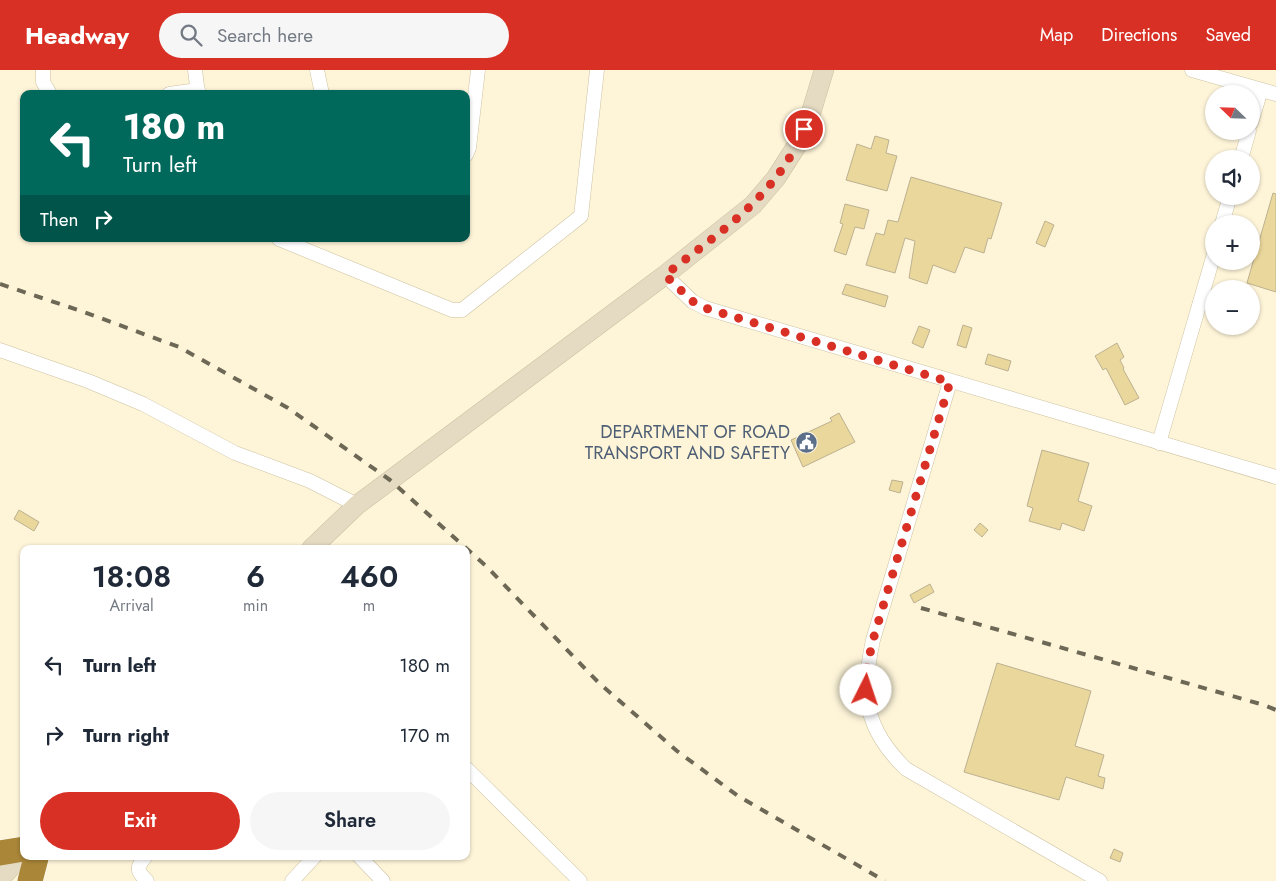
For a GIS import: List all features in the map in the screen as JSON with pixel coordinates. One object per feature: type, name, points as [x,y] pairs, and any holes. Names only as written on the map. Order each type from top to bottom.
[{"type":"highway","points":[[0,853],[20,857]]},
{"type":"street","points":[[43,70],[43,82],[48,90]]},
{"type":"street","points":[[195,70],[198,90]]},
{"type":"street","points":[[317,70],[321,90]]},
{"type":"street","points":[[470,139],[478,70]]},
{"type":"street","points":[[288,242],[452,310],[462,310],[581,216],[596,70]]},
{"type":"street","points":[[315,545],[357,505],[665,275],[744,213],[762,196],[776,178],[799,142],[810,116],[824,70]]},
{"type":"street","points":[[1192,70],[1276,94]]},
{"type":"street","points":[[1159,443],[1209,270]]},
{"type":"street","points":[[665,275],[692,301],[705,308],[1276,477]]},
{"type":"street","points":[[0,350],[88,381],[143,404],[235,453],[310,481],[357,505]]},
{"type":"street","points":[[950,382],[873,640],[867,667],[866,690],[870,714],[885,746],[906,769],[1100,881]]},
{"type":"street","points":[[470,772],[580,881]]},
{"type":"street","points":[[0,880],[29,860]]},
{"type":"street","points":[[15,881],[29,860]]},
{"type":"street","points":[[143,860],[138,870],[147,881]]},
{"type":"street","points":[[292,881],[311,860]]},
{"type":"street","points":[[363,860],[383,881]]},
{"type":"building","points":[[875,136],[889,140],[886,153],[897,156],[887,191],[846,180],[857,144],[871,149]]},
{"type":"building","points":[[911,177],[1002,203],[991,239],[988,238],[984,253],[965,247],[955,273],[933,265],[927,284],[909,278],[915,241],[905,238],[895,273],[866,265],[876,233],[884,235],[888,220],[898,222]]},
{"type":"building","points":[[1273,193],[1276,194],[1276,292],[1260,287],[1260,280],[1248,280],[1251,270],[1260,270],[1260,238]]},
{"type":"building","points":[[845,204],[869,210],[864,229],[855,227],[846,255],[834,251],[843,224],[840,223]]},
{"type":"building","points":[[1045,221],[1054,225],[1045,247],[1036,243]]},
{"type":"building","points":[[846,284],[888,296],[885,307],[842,294]]},
{"type":"building","points":[[963,325],[972,328],[966,348],[957,345]]},
{"type":"building","points":[[919,326],[930,330],[923,348],[912,343]]},
{"type":"building","points":[[1117,343],[1124,357],[1120,360],[1123,369],[1139,398],[1125,405],[1106,368],[1103,370],[1095,356]]},
{"type":"building","points":[[988,354],[1011,361],[1008,371],[985,364]]},
{"type":"building","points":[[839,413],[855,442],[803,467],[791,440],[832,421],[830,418]]},
{"type":"building","points":[[1042,450],[1089,463],[1078,501],[1092,506],[1084,531],[1062,523],[1060,530],[1029,521],[1033,508],[1027,506]]},
{"type":"building","points":[[892,480],[903,482],[900,493],[889,490]]},
{"type":"building","points":[[19,510],[39,522],[34,531],[14,519]]},
{"type":"building","points":[[980,523],[988,530],[982,537],[974,530]]},
{"type":"building","points":[[930,584],[934,592],[914,603],[910,595]]},
{"type":"building","points":[[997,663],[1091,691],[1075,746],[1104,755],[1098,776],[1105,778],[1103,789],[1066,777],[1059,800],[964,772]]},
{"type":"building","points":[[1114,849],[1123,853],[1120,862],[1110,858]]},
{"type":"railway","points":[[0,284],[179,347],[288,408],[390,480],[462,545]]},
{"type":"railway","points":[[470,552],[599,683],[677,751],[738,796],[885,881]]},
{"type":"railway","points":[[921,608],[1276,710]]},
{"type":"place","name":"DEPARTMENT OF ROAD TRANSPORT AND SAFETY","points":[[806,442]]},
{"type":"route","points":[[804,129],[787,163],[762,196],[730,225],[665,275],[697,305],[950,382],[873,640],[867,667],[866,690]]}]
